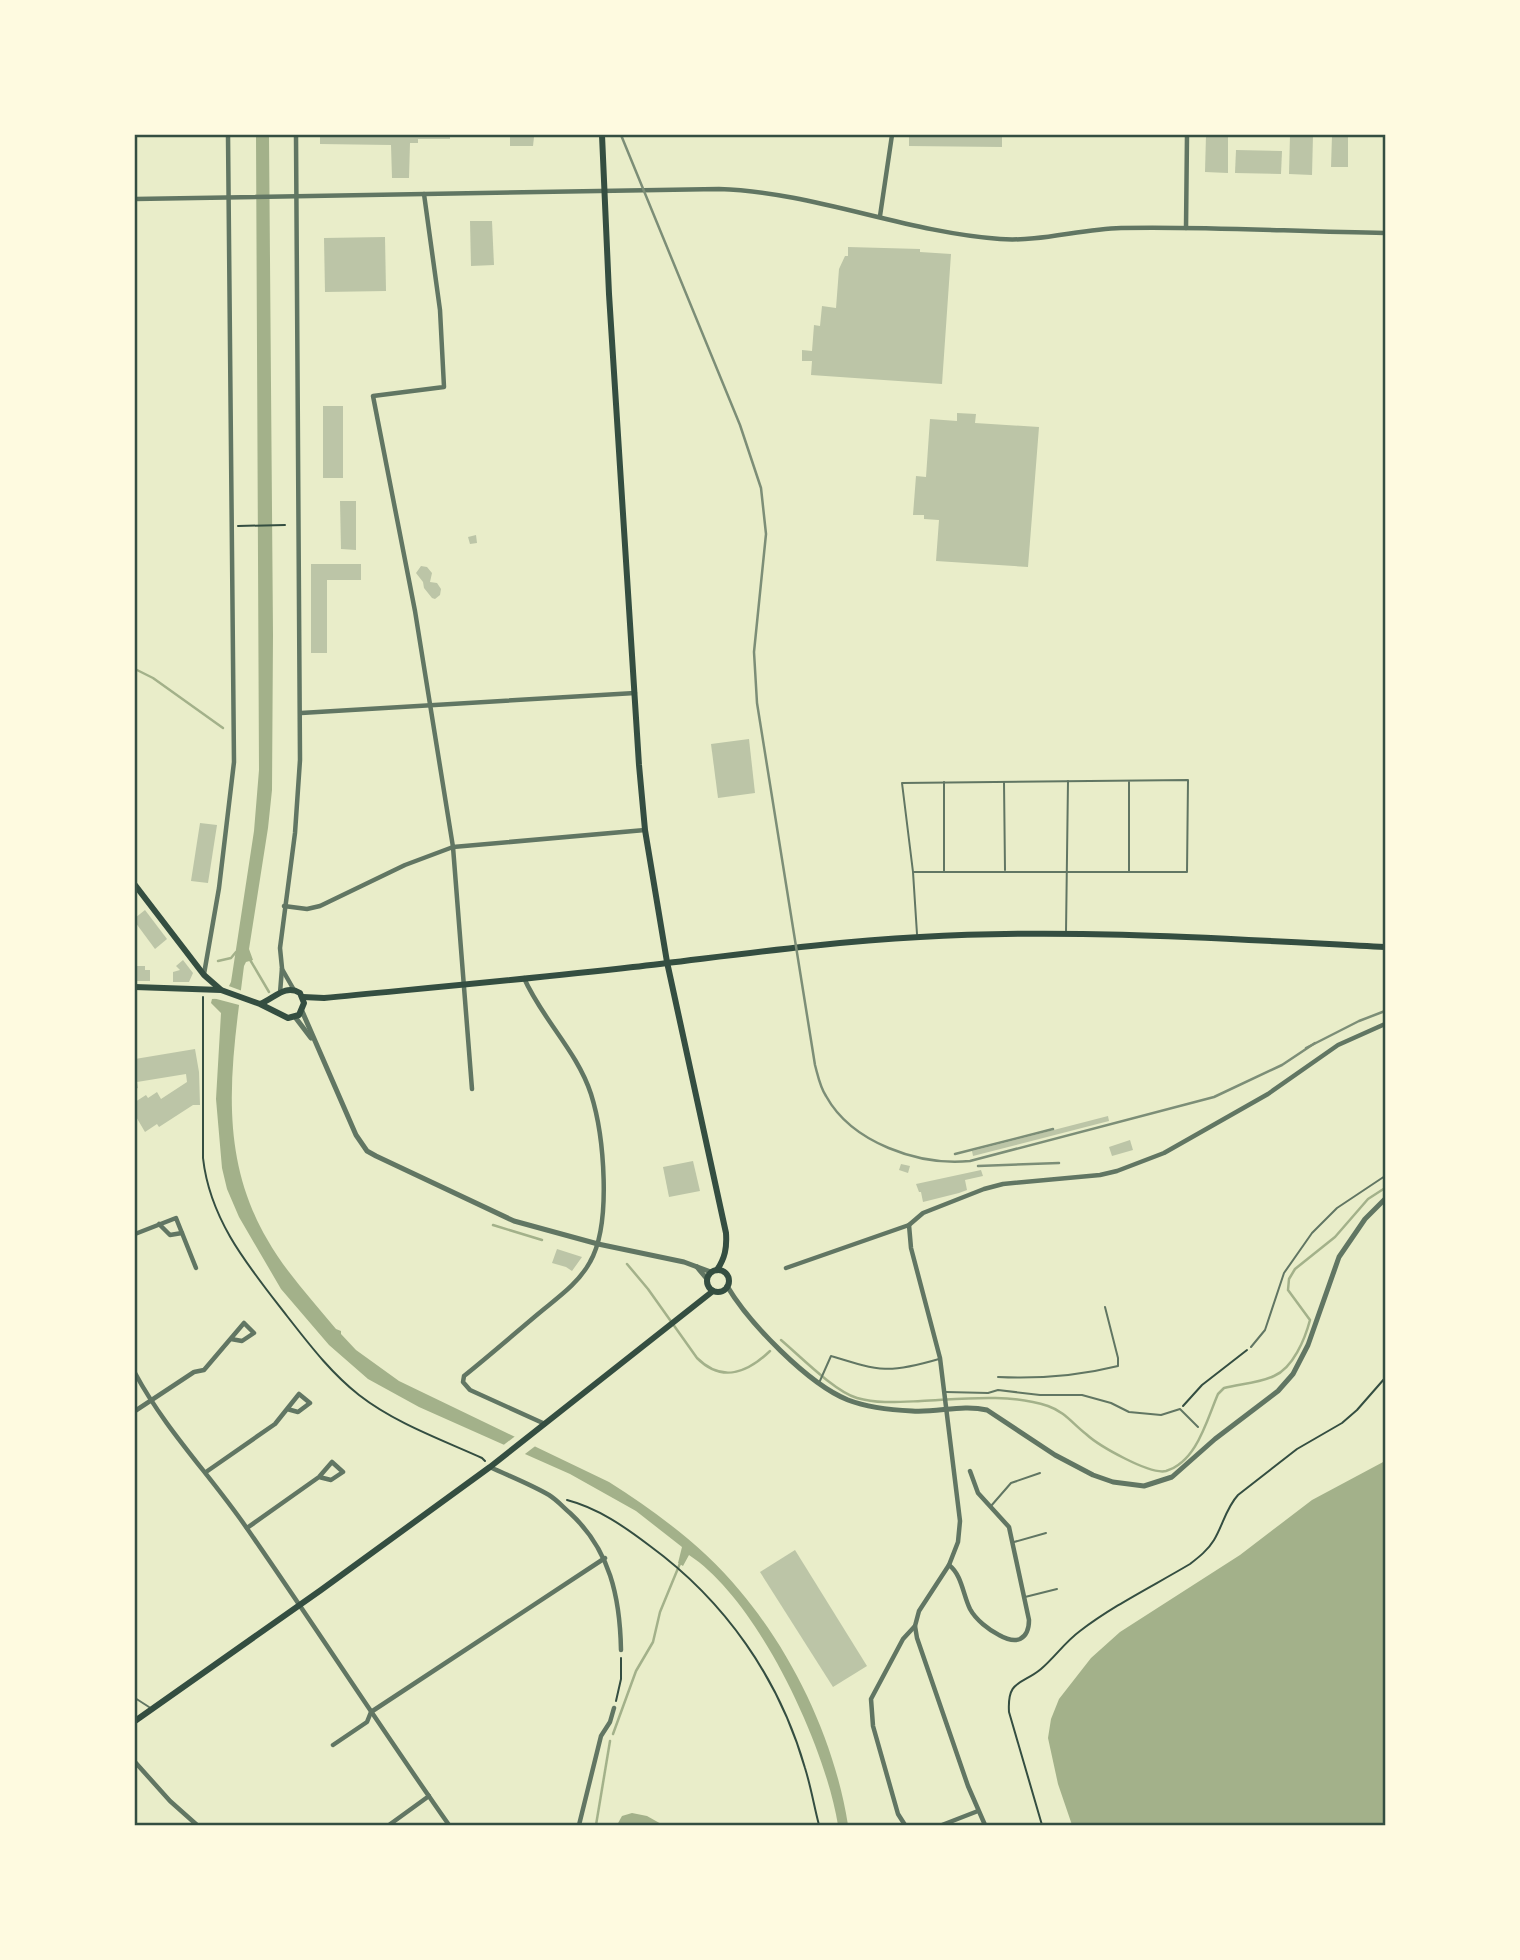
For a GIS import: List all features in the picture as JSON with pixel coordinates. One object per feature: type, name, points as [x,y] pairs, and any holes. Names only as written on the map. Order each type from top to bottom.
[{"type":"main road","points":[[135,1721],[493,1465],[673,1323],[711,1289],[725,1288],[729,1280],[723,1260],[726,1233],[667,962],[645,830],[602,135]]},
{"type":"main road","points":[[135,885],[204,975],[207,986]]},
{"type":"main road","points":[[260,1004],[287,989],[294,990],[303,997],[324,998],[917,937],[1066,933],[1385,947]]},
{"type":"main road","points":[[135,987],[207,986],[260,1004],[284,1017],[295,1017],[303,1009],[324,998]]},
{"type":"main road","points":[[278,995],[275,1004],[278,1012]]},
{"type":"main road","points":[[303,997],[303,1009]]},
{"type":"main road","points":[[711,1289],[707,1279],[723,1260]]},
{"type":"main road","points":[[714,1271],[726,1274]]},
{"type":"street","points":[[204,975],[219,888],[234,762],[228,135]]},
{"type":"street","points":[[278,995],[282,968],[280,948],[284,906],[295,833],[301,713],[296,135]]},
{"type":"street","points":[[880,216],[892,135]]},
{"type":"street","points":[[1186,228],[1187,135]]},
{"type":"street","points":[[135,199],[604,190],[751,190],[963,234],[1002,239],[1039,238],[1119,228],[1385,233]]},
{"type":"street","points":[[424,194],[440,310],[444,387],[373,396],[415,611],[453,847],[472,1088]]},
{"type":"street","points":[[301,713],[635,693]]},
{"type":"street","points":[[284,906],[307,909],[320,906],[405,865],[453,847],[645,830]]},
{"type":"street","points":[[282,968],[294,990]]},
{"type":"street","points":[[524,978],[530,992],[576,1062],[591,1093],[603,1162],[603,1199],[598,1244],[590,1262],[574,1285],[464,1376],[463,1382],[470,1391],[543,1426]]},
{"type":"street","points":[[303,1009],[315,1043],[356,1135],[368,1150],[503,1217],[598,1244],[714,1271]]},
{"type":"street","points":[[295,1017],[315,1043]]},
{"type":"street","points":[[786,1268],[909,1225],[923,1213],[985,1189],[1003,1184],[1100,1175],[1164,1153],[1268,1094],[1338,1045],[1385,1024]]},
{"type":"street","points":[[725,1288],[771,1340],[840,1396],[873,1407],[916,1411],[975,1407],[993,1412],[1055,1455],[1093,1475],[1113,1482],[1144,1486],[1164,1481],[1181,1471],[1215,1439],[1278,1391],[1293,1374],[1308,1346],[1339,1257],[1365,1219],[1385,1199]]},
{"type":"street","points":[[135,1234],[176,1218],[196,1268]]},
{"type":"street","points":[[159,1224],[170,1235],[182,1233]]},
{"type":"street","points":[[909,1225],[911,1248],[940,1358],[960,1521],[958,1542],[948,1564],[919,1611],[915,1626],[985,1825]]},
{"type":"street","points":[[697,1267],[707,1279]]},
{"type":"street","points":[[135,1411],[194,1372],[204,1370],[244,1323],[254,1333],[245,1341],[231,1339]]},
{"type":"street","points":[[135,1373],[151,1402],[247,1528],[449,1825]]},
{"type":"street","points":[[206,1472],[275,1424],[287,1409],[299,1394],[310,1404],[298,1412],[287,1409]]},
{"type":"street","points":[[247,1528],[320,1477],[332,1462],[343,1472],[331,1480],[320,1477]]},
{"type":"street","points":[[493,1465],[549,1495],[584,1528],[605,1558],[619,1605],[621,1650]]},
{"type":"street","points":[[948,1564],[956,1573],[972,1613],[993,1632],[1007,1639],[1018,1640],[1028,1629],[1029,1620],[1009,1527],[978,1493],[970,1471]]},
{"type":"street","points":[[333,1745],[367,1722],[372,1713],[605,1558]]},
{"type":"street","points":[[905,1825],[898,1814],[873,1726],[871,1699],[903,1639],[915,1626]]},
{"type":"street","points":[[579,1825],[601,1736],[610,1722],[614,1708]]},
{"type":"street","points":[[135,1762],[170,1801],[197,1825]]},
{"type":"street","points":[[389,1825],[429,1796]]},
{"type":"street","points":[[942,1825],[978,1811]]},
{"type":"lane","points":[[913,872],[1187,872],[1188,780],[902,783],[913,872],[917,937]]},
{"type":"lane","points":[[1066,933],[1068,781]]},
{"type":"lane","points":[[944,782],[944,872]]},
{"type":"lane","points":[[1004,782],[1005,871]]},
{"type":"lane","points":[[1129,782],[1129,872]]},
{"type":"lane","points":[[1251,1347],[1265,1330],[1284,1273],[1312,1233],[1337,1208],[1385,1175]]},
{"type":"lane","points":[[998,1377],[1034,1378],[1083,1374],[1118,1366],[1105,1307]]},
{"type":"lane","points":[[822,1379],[831,1356],[874,1369],[888,1370],[905,1369],[940,1358]]},
{"type":"lane","points":[[944,1394],[988,1393],[998,1390],[1040,1395],[1082,1395],[1111,1402],[1129,1412],[1161,1416],[1180,1409],[1198,1427]]},
{"type":"lane","points":[[991,1506],[1011,1483],[1040,1473]]},
{"type":"lane","points":[[1013,1543],[1046,1533]]},
{"type":"lane","points":[[1024,1597],[1057,1589]]},
{"type":"lane","points":[[135,1698],[153,1710]]},
{"type":"path","points":[[237,526],[285,525]]},
{"type":"path","points":[[207,986],[203,1158],[210,1198],[236,1249],[320,1358],[359,1395],[398,1420],[493,1465]]},
{"type":"path","points":[[1180,1409],[1202,1385],[1251,1347]]},
{"type":"path","points":[[1042,1825],[1009,1712],[1008,1699],[1014,1686],[1040,1670],[1077,1633],[1096,1619],[1196,1559],[1215,1538],[1231,1503],[1238,1495],[1297,1449],[1342,1423],[1385,1378]]},
{"type":"path","points":[[549,1495],[588,1507],[611,1519],[684,1571],[727,1616],[784,1712],[804,1764],[819,1825]]},
{"type":"path","points":[[614,1708],[621,1679],[621,1650]]},
{"type":"shaded area","points":[[256,135],[269,135],[272,790],[249,949],[253,960],[246,962],[244,966],[239,1002],[232,1106],[240,1173],[251,1206],[282,1262],[356,1350],[399,1381],[609,1482],[679,1531],[726,1575],[760,1616],[778,1643],[809,1701],[833,1762],[848,1825],[838,1825],[819,1755],[784,1677],[740,1605],[715,1576],[689,1555],[683,1566],[678,1563],[682,1547],[636,1511],[570,1474],[419,1407],[368,1379],[329,1345],[281,1289],[239,1217],[227,1189],[222,1168],[216,1099],[221,1013],[211,1003],[212,999],[223,998],[231,982],[254,831],[259,770]]},
{"type":"shaded area","points":[[1385,1461],[1385,1825],[1072,1825],[1058,1784],[1048,1738],[1051,1719],[1059,1699],[1091,1658],[1120,1632],[1240,1555],[1312,1500]]},
{"type":"shaded area","points":[[632,1813],[647,1816],[663,1825],[617,1825],[622,1816]]},
{"type":"pier","points":[[226,985],[245,992],[243,1006],[209,997],[221,994]]},
{"type":"pier","points":[[518,1434],[538,1444],[521,1457],[501,1447]]},
{"type":"building","points":[[320,135],[450,135],[450,139],[418,139],[418,143],[410,143],[409,178],[392,178],[391,145],[320,144]]},
{"type":"building","points":[[532,135],[533,146],[510,146],[510,137]]},
{"type":"building","points":[[909,135],[1002,135],[1002,147],[909,146]]},
{"type":"building","points":[[1206,135],[1228,135],[1228,173],[1205,172]]},
{"type":"building","points":[[1290,135],[1313,135],[1312,175],[1289,174]]},
{"type":"building","points":[[1332,135],[1348,135],[1348,167],[1331,167]]},
{"type":"building","points":[[1236,150],[1282,151],[1281,174],[1235,173]]},
{"type":"building","points":[[470,221],[492,221],[494,265],[471,266]]},
{"type":"building","points":[[385,237],[386,291],[325,292],[324,238]]},
{"type":"building","points":[[848,247],[920,249],[920,252],[951,254],[942,384],[811,375],[812,361],[802,361],[802,350],[812,351],[814,325],[820,326],[822,306],[836,308],[839,269],[845,256],[848,256]]},
{"type":"building","points":[[323,406],[343,406],[343,478],[323,478]]},
{"type":"building","points":[[957,413],[976,414],[975,423],[1039,427],[1028,567],[936,561],[939,520],[913,515],[916,476],[926,477],[930,419],[957,421]]},
{"type":"building","points":[[340,501],[356,501],[356,550],[341,549]]},
{"type":"building","points":[[476,535],[477,543],[470,544],[468,537]]},
{"type":"building","points":[[311,564],[361,564],[361,580],[327,580],[327,653],[311,653]]},
{"type":"building","points":[[421,566],[427,567],[432,573],[430,582],[437,583],[441,589],[440,595],[435,599],[424,588],[416,573]]},
{"type":"building","points":[[749,739],[755,793],[718,798],[711,744]]},
{"type":"building","points":[[200,823],[217,825],[208,883],[191,881]]},
{"type":"building","points":[[145,910],[167,939],[155,949],[135,922],[135,918]]},
{"type":"building","points":[[183,960],[193,973],[189,982],[173,982],[173,972],[180,970],[176,966]]},
{"type":"building","points":[[135,966],[145,966],[145,970],[150,970],[150,981],[135,981]]},
{"type":"building","points":[[195,1049],[200,1105],[193,1105],[159,1127],[157,1124],[145,1132],[135,1115],[135,1102],[157,1092],[161,1099],[187,1082],[186,1074],[137,1082],[138,1088],[135,1089],[135,1059]]},
{"type":"building","points":[[1108,1116],[1109,1121],[973,1156],[972,1151]]},
{"type":"building","points":[[1130,1140],[1133,1150],[1112,1156],[1109,1147]]},
{"type":"building","points":[[693,1161],[700,1191],[669,1197],[663,1167]]},
{"type":"building","points":[[901,1164],[910,1166],[908,1173],[899,1170]]},
{"type":"building","points":[[981,1170],[983,1176],[965,1180],[967,1190],[923,1202],[916,1184]]},
{"type":"building","points":[[557,1249],[582,1257],[572,1271],[552,1263]]},
{"type":"building","points":[[795,1550],[867,1666],[833,1687],[760,1572]]},
{"type":"waterway","points":[[135,669],[153,678],[223,728]]},
{"type":"waterway","points":[[218,961],[231,958],[236,952]]},
{"type":"waterway","points":[[249,958],[269,992]]},
{"type":"waterway","points":[[781,1340],[828,1381],[857,1398],[889,1402],[985,1398],[1033,1402],[1059,1411],[1113,1452],[1149,1469],[1166,1471],[1186,1459],[1193,1449],[1218,1394],[1224,1388],[1256,1382],[1274,1376],[1287,1367],[1301,1344],[1310,1320],[1288,1290],[1289,1279],[1295,1269],[1335,1237],[1368,1199],[1385,1188]]},
{"type":"waterway","points":[[493,1225],[542,1240]]},
{"type":"waterway","points":[[627,1264],[697,1358],[706,1366],[725,1373],[734,1372],[752,1365],[770,1351]]},
{"type":"waterway","points":[[613,1734],[636,1671],[653,1642],[660,1612],[681,1561]]},
{"type":"waterway","points":[[596,1825],[610,1741]]},
{"type":"railway","points":[[621,135],[740,425],[761,488],[766,534],[754,652],[757,703],[815,1065],[822,1089],[838,1112],[852,1127],[889,1148],[930,1160],[970,1161],[1214,1097],[1282,1065],[1315,1043]]},
{"type":"railway","points":[[1306,1048],[1385,1011]]},
{"type":"railway","points":[[955,1154],[1053,1129]]},
{"type":"railway","points":[[978,1166],[1059,1163]]}]
